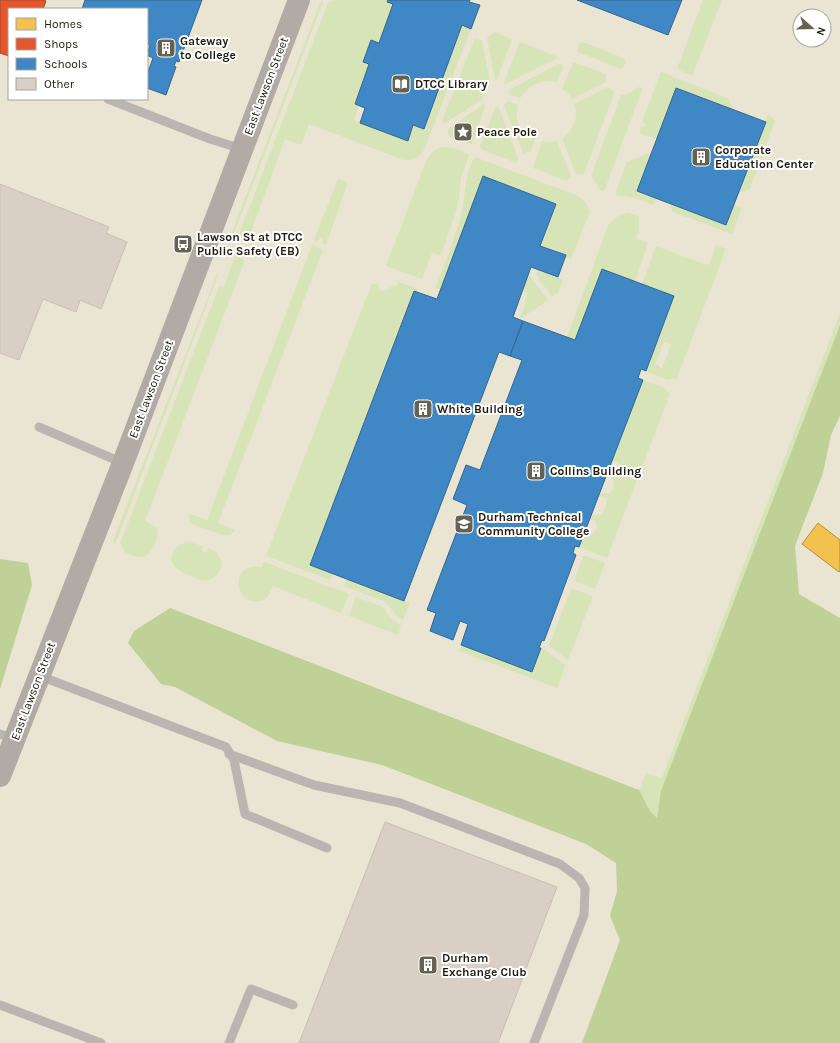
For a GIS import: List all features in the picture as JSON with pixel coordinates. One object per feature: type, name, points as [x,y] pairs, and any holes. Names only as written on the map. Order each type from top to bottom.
[{"type":"street","name":"East Lawson Street","points":[[0,776],[7,736],[39,675],[123,463],[299,0]]},
{"type":"lane","points":[[120,101],[210,139],[242,149]]},
{"type":"lane","points":[[39,427],[123,463]]},
{"type":"lane","points":[[39,675],[226,748],[234,760],[245,814],[327,848]]},
{"type":"lane","points":[[230,754],[314,785],[400,803],[560,864],[579,878],[585,888],[584,916],[534,1043]]},
{"type":"lane","points":[[229,1043],[251,989],[293,1005]]},
{"type":"lane","points":[[0,1005],[101,1043]]},
{"type":"green space","points":[[324,0],[231,241],[229,240],[320,3]]},
{"type":"green space","points":[[334,0],[388,0],[387,2],[393,4],[379,43],[371,40],[363,62],[369,64],[355,104],[359,106],[354,120],[407,140],[462,25],[471,29],[426,145],[418,157],[412,160],[404,160],[309,124],[301,145],[285,139],[250,235],[243,237],[239,234],[328,3]]},
{"type":"green space","points":[[703,0],[722,0],[692,76],[677,69]]},
{"type":"green space","points":[[495,32],[512,39],[497,80],[495,79],[487,39]]},
{"type":"green space","points":[[475,39],[482,41],[490,81],[483,89],[483,99],[443,123],[442,120]]},
{"type":"green space","points":[[520,42],[556,56],[557,58],[506,84],[504,82]]},
{"type":"green space","points":[[581,42],[624,58],[626,61],[623,67],[621,69],[578,52],[577,50]]},
{"type":"green space","points":[[573,62],[606,74],[606,82],[572,99],[569,94],[562,89]]},
{"type":"green space","points":[[559,64],[563,65],[563,67],[557,83],[554,81],[548,81],[534,85],[530,87],[520,98],[509,94],[510,89]]},
{"type":"green space","points":[[661,72],[674,77],[673,78],[728,98],[733,109],[677,88],[657,139],[642,134],[640,132],[641,126],[644,127],[646,124],[642,122]]},
{"type":"green space","points":[[608,87],[613,90],[614,94],[584,173],[576,174],[562,138],[570,131],[576,119],[574,104]]},
{"type":"green space","points":[[638,87],[642,90],[605,189],[604,191],[601,191],[591,176],[621,95],[632,92]]},
{"type":"green space","points":[[508,101],[518,105],[518,125],[522,132],[531,140],[534,136],[536,137],[530,152],[526,152],[524,154],[504,106],[504,104]]},
{"type":"green space","points":[[486,104],[472,144],[450,137],[448,132],[449,128]]},
{"type":"green space","points":[[495,108],[499,108],[518,158],[516,163],[481,149],[480,146]]},
{"type":"green space","points":[[768,113],[775,121],[750,188],[739,193]]},
{"type":"green space","points":[[542,141],[557,141],[571,176],[567,181],[533,168]]},
{"type":"green space","points":[[442,147],[456,149],[469,155],[461,178],[458,205],[441,255],[432,253],[422,279],[386,266],[426,161],[432,152]]},
{"type":"green space","points":[[652,152],[657,198],[653,205],[631,197],[617,196],[616,192],[627,162]]},
{"type":"green space","points":[[475,157],[576,195],[583,200],[590,212],[571,259],[565,257],[566,255],[540,246],[556,204],[483,177],[440,289],[435,288],[456,233],[463,207],[469,171]]},
{"type":"green space","points":[[338,179],[346,182],[347,185],[326,245],[322,243],[323,239],[320,238],[318,242],[314,240]]},
{"type":"green space","points":[[671,203],[726,225],[734,205],[742,208],[732,234],[673,212]]},
{"type":"green space","points":[[626,213],[639,217],[639,231],[636,238],[648,243],[635,281],[575,340],[567,337],[608,226],[618,216]]},
{"type":"green space","points":[[312,245],[323,250],[218,523],[235,530],[232,534],[228,535],[215,533],[193,524],[189,517],[190,514],[207,520]]},
{"type":"green space","points":[[716,245],[726,249],[677,378],[668,380],[646,371],[674,297],[642,284],[656,246],[707,265],[710,263]],"holes":[[[664,342],[671,345],[662,368],[655,364]]]},
{"type":"green space","points":[[235,256],[245,260],[145,521],[157,528],[158,532],[156,542],[151,551],[147,554],[139,557],[135,556],[124,552],[122,545],[120,544],[219,286],[223,288]]},
{"type":"green space","points":[[538,270],[563,280],[558,293],[552,297],[536,275]]},
{"type":"green space","points":[[219,272],[116,542],[113,544],[114,538]]},
{"type":"green space","points":[[528,274],[548,300],[520,319],[528,293],[522,290]]},
{"type":"green space","points":[[399,282],[419,289],[417,292],[413,291],[310,565],[333,574],[330,580],[266,556],[372,283],[379,285],[379,290],[384,291]]},
{"type":"green space","points":[[840,313],[840,325],[662,790],[657,818],[650,811],[639,790],[646,773],[662,778]]},
{"type":"green space","points":[[840,325],[840,416],[831,435],[823,473],[795,546],[799,594],[840,618],[840,1043],[582,1043],[620,940],[610,916],[617,891],[616,863],[586,844],[382,765],[277,741],[175,687],[161,684],[128,643],[134,631],[170,608],[639,790],[650,811],[657,818],[661,791]]},
{"type":"green space","points":[[643,380],[663,387],[670,394],[607,558],[579,547],[585,532],[594,533],[597,528],[595,520],[589,520],[591,515],[602,514],[606,505],[607,499],[602,496],[598,497],[600,493],[610,493],[613,489],[613,478],[610,474],[617,473],[620,465],[616,461],[612,462]]},
{"type":"green space","points":[[189,542],[203,546],[202,551],[207,553],[208,548],[218,554],[222,564],[219,572],[214,578],[201,580],[181,572],[174,565],[172,556],[175,549],[184,543]]},
{"type":"green space","points":[[584,555],[605,563],[595,589],[574,581]]},
{"type":"green space","points":[[0,559],[28,563],[32,585],[0,689]]},
{"type":"green space","points":[[264,562],[349,594],[341,613],[273,586],[271,592],[265,599],[260,601],[249,600],[241,593],[239,588],[240,577],[242,572],[246,569],[250,567],[262,567]]},
{"type":"green space","points":[[347,579],[410,602],[403,620],[397,617],[386,602],[344,586]]},
{"type":"green space","points":[[571,588],[593,596],[568,660],[549,646]]},
{"type":"green space","points":[[356,597],[381,606],[393,621],[401,625],[398,635],[349,616]]},
{"type":"green space","points":[[461,645],[532,672],[541,648],[566,665],[557,688],[459,651]]},
{"type":"building: Homes","points":[[818,523],[840,540],[839,572],[802,544]]},
{"type":"building: Shops","points":[[0,0],[46,1],[43,8],[8,8],[8,56],[0,53]]},
{"type":"building: Schools","name":"Gateway to College","points":[[85,0],[202,0],[179,62],[176,61],[174,66],[176,67],[166,95],[148,88],[148,72],[153,58],[148,56],[150,45],[148,44],[148,8],[82,8]]},
{"type":"building: Schools","name":"DTCC Library","points":[[388,0],[470,0],[469,2],[480,5],[471,29],[462,25],[424,129],[413,125],[408,141],[360,123],[365,108],[355,104],[369,64],[363,62],[371,40],[379,43],[393,4],[387,2]]},
{"type":"building: Schools","points":[[577,0],[682,0],[668,35]]},
{"type":"building: Schools","name":"Corporate Education Center","points":[[676,88],[766,122],[726,225],[637,191]]},
{"type":"building: Schools","name":"White Building","points":[[483,176],[556,204],[540,246],[566,255],[558,277],[531,267],[513,317],[523,321],[510,356],[499,352],[404,601],[310,565],[414,291],[437,299]]},
{"type":"building: Schools","name":"Collins Building","points":[[602,269],[674,296],[646,371],[641,369],[638,378],[643,380],[579,547],[575,546],[573,553],[576,555],[544,641],[542,640],[539,648],[541,648],[532,672],[461,645],[468,624],[460,621],[453,640],[430,631],[436,613],[427,610],[467,505],[453,499],[466,465],[480,470],[522,360],[510,356],[523,321],[575,340]]},
{"type":"building: Other","points":[[0,184],[109,227],[106,233],[127,242],[101,309],[80,300],[76,312],[43,299],[19,360],[0,353]]},
{"type":"building: Other","name":"Durham Exchange Club","points":[[385,822],[557,887],[498,1043],[299,1043]]},
{"type":"place","name":"Gateway to College","points":[[166,48]]},
{"type":"place","name":"DTCC Library","points":[[401,84]]},
{"type":"place","name":"Peace Pole","points":[[463,132]]},
{"type":"place","name":"Corporate Education Center","points":[[701,157]]},
{"type":"place","name":"Lawson St at DTCC Public Safety (EB)","points":[[183,244]]},
{"type":"place","name":"White Building","points":[[423,409]]},
{"type":"place","name":"Collins Building","points":[[536,471]]},
{"type":"place","name":"Durham Technical Community College","points":[[464,524]]},
{"type":"place","name":"Durham Exchange Club","points":[[428,965]]}]
